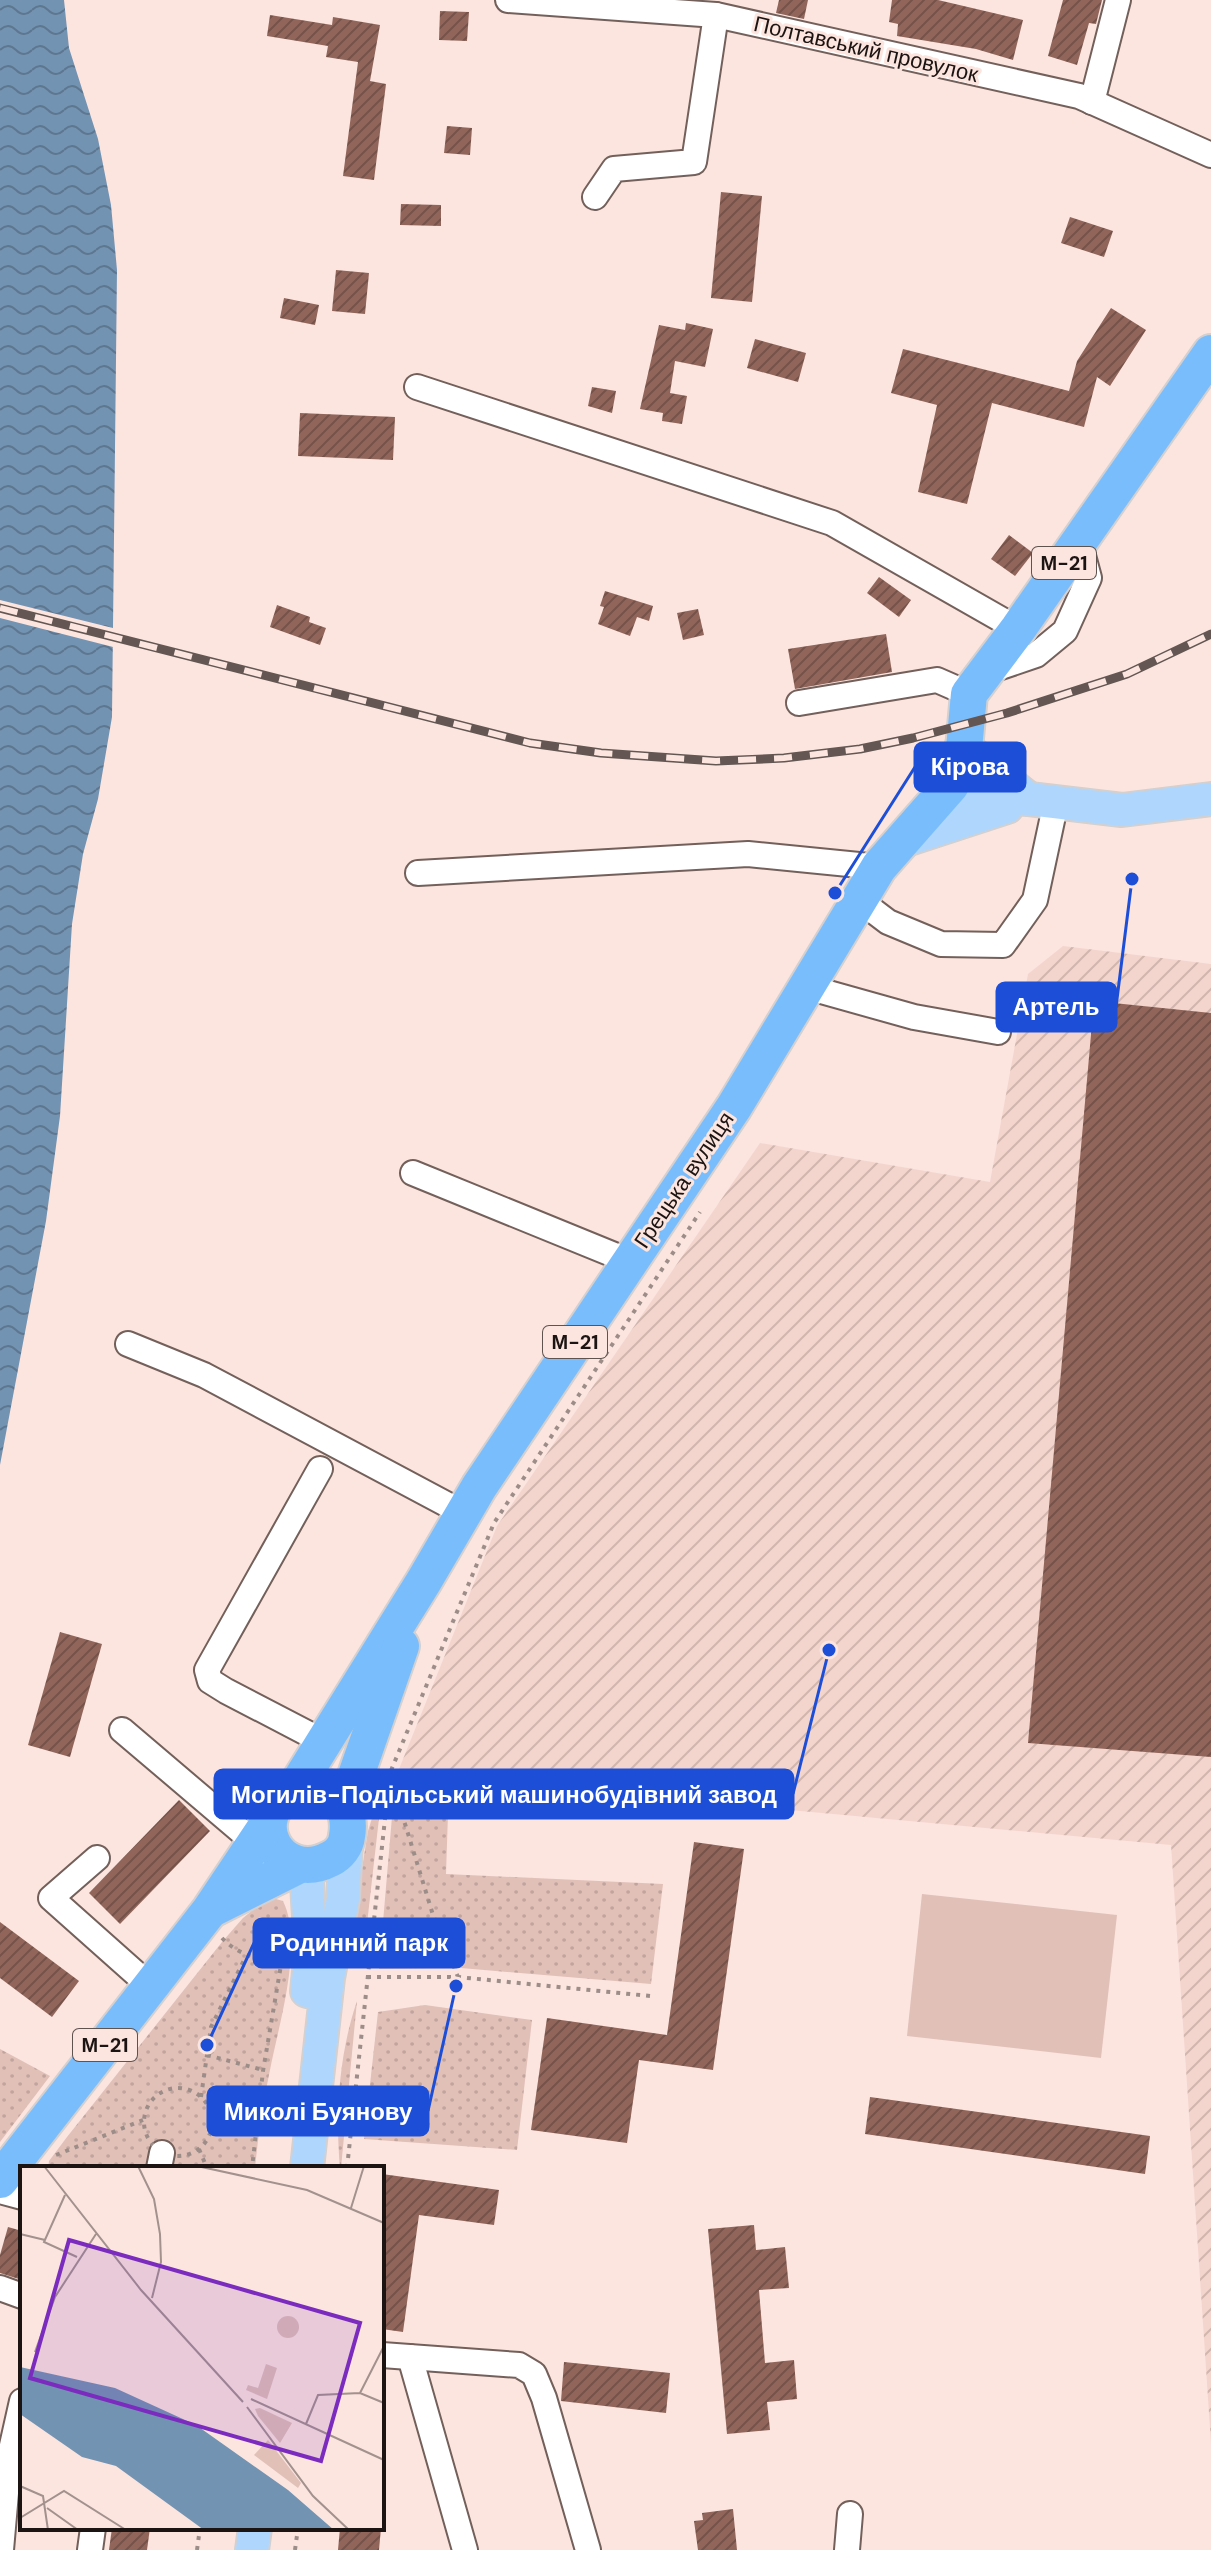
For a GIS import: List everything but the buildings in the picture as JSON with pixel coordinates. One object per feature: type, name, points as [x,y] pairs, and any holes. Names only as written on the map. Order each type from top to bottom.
[{"type":"highway","name":"М-21","points":[[942,795],[963,760],[962,745],[977,683],[1205,372]]},
{"type":"highway","name":"Грецька вулиця","points":[[296,1787],[463,1513],[734,1107],[859,900],[889,855],[942,795]]},
{"type":"highway","name":"Грецька вулиця","points":[[345,1807],[424,1581]]},
{"type":"highway","points":[[296,1787],[314,1784],[330,1790],[345,1807]]},
{"type":"highway","name":"М-21","points":[[0,2180],[207,1914],[261,1834],[271,1809],[282,1795],[296,1787]]},
{"type":"highway","name":"М-21","points":[[207,1914],[303,1866],[321,1864],[335,1857],[346,1843],[349,1823],[345,1807]]},
{"type":"highway","points":[[261,1834],[287,1859],[303,1866]]},
{"type":"main road","points":[[962,745],[1042,800]]},
{"type":"main road","points":[[942,795],[1042,800],[1122,810],[1211,799]]},
{"type":"main road","points":[[889,855],[987,815],[1042,800]]},
{"type":"main road","points":[[307,2166],[328,1978],[343,1899],[346,1843]]},
{"type":"main road","points":[[289,2166],[311,1952],[303,1866]]},
{"type":"main road","points":[[236,2550],[239,2530]]},
{"type":"main road","points":[[252,2550],[255,2530]]},
{"type":"street","name":"Полтавський провулок","points":[[508,0],[682,7],[1079,96],[1211,155]]},
{"type":"street","points":[[1092,102],[1118,0]]},
{"type":"street","points":[[595,197],[614,169],[694,162],[716,15]]},
{"type":"street","points":[[417,387],[832,523],[1018,629]]},
{"type":"street","points":[[799,703],[937,680],[977,683],[1036,655],[1065,631],[1089,578],[1079,541]]},
{"type":"street","points":[[859,900],[888,922],[941,944],[1003,945],[1035,900],[1042,800]]},
{"type":"street","points":[[418,873],[748,854],[889,855]]},
{"type":"street","points":[[807,987],[914,1017],[998,1032]]},
{"type":"street","points":[[413,1173],[629,1261]]},
{"type":"street","points":[[128,1344],[204,1375],[463,1513]]},
{"type":"street","points":[[320,1469],[207,1670],[210,1681],[226,1691],[324,1742]]},
{"type":"street","points":[[122,1730],[261,1834]]},
{"type":"street","points":[[97,1858],[51,1898],[151,1987]]},
{"type":"street","points":[[0,2191],[20,2196]]},
{"type":"street","points":[[0,2288],[20,2295]]},
{"type":"street","points":[[384,2355],[519,2365],[534,2374],[544,2398],[588,2550]]},
{"type":"street","points":[[410,2357],[465,2550]]},
{"type":"street","points":[[1,2550],[4,2458],[20,2407]]},
{"type":"street","points":[[847,2550],[850,2514]]},
{"type":"street","points":[[90,2550],[93,2530]]},
{"type":"path","points":[[347,2166],[390,1773],[494,1523],[702,1208]]},
{"type":"path","points":[[390,1773],[433,1915],[458,1977]]},
{"type":"path","points":[[207,1914],[230,1947],[246,1956],[281,1965],[263,2071],[252,2166]]},
{"type":"path","points":[[201,2097],[211,2027],[246,1956]]},
{"type":"path","points":[[367,1977],[458,1977],[650,1996]]},
{"type":"path","points":[[207,2055],[263,2071]]},
{"type":"path","points":[[184,2088],[201,2097],[211,2113],[211,2133],[199,2149],[161,2160],[148,2139],[143,2120],[149,2102],[165,2090],[184,2088]]},
{"type":"path","points":[[50,2158],[143,2120]]},
{"type":"path","points":[[199,2149],[206,2166]]},
{"type":"path","points":[[197,2550],[200,2530]]},
{"type":"path","points":[[295,2550],[298,2530]]},
{"type":"shaded area","points":[[1063,946],[1211,964],[1211,2443],[1171,1845],[397,1774],[497,1526],[760,1143],[990,1182],[1028,974]]},
{"type":"shaded area","points":[[403,1780],[449,1784],[446,1874],[663,1884],[651,1984],[461,1968],[379,1969],[393,1805]]},
{"type":"shaded area","points":[[383,1783],[362,1968],[346,1968],[368,1831]]},
{"type":"shaded area","points":[[922,1894],[1117,1915],[1101,2058],[907,2036]]},
{"type":"shaded area","points":[[269,1897],[283,1901],[291,1939],[288,1984],[263,2107],[255,2166],[48,2166],[67,2137],[243,1918]]},
{"type":"shaded area","points":[[357,2001],[340,2166],[340,2084]]},
{"type":"shaded area","points":[[425,2005],[532,2020],[517,2150],[364,2139],[378,2012]]},
{"type":"shaded area","points":[[0,2049],[50,2076],[0,2142]]},
{"type":"water","points":[[0,0],[64,0],[69,48],[98,139],[111,205],[117,270],[112,717],[98,799],[83,854],[72,924],[60,1116],[46,1221],[0,1465]]},
{"type":"pier","points":[[0,600],[117,629],[117,648],[0,618]]},
{"type":"railway","points":[[0,608],[530,743],[601,753],[716,761],[784,758],[860,749],[913,738],[1007,713],[1127,674],[1211,634]]},
{"type":"place","name":"Артель","points":[[1132,879]]},
{"type":"place","name":"Кірова","points":[[835,893]]},
{"type":"place","name":"Могилів-Подільський машинобудівний завод","points":[[829,1650]]},
{"type":"place","name":"Миколі Буянову","points":[[456,1986]]},
{"type":"place","name":"Родинний парк","points":[[207,2045]]}]
